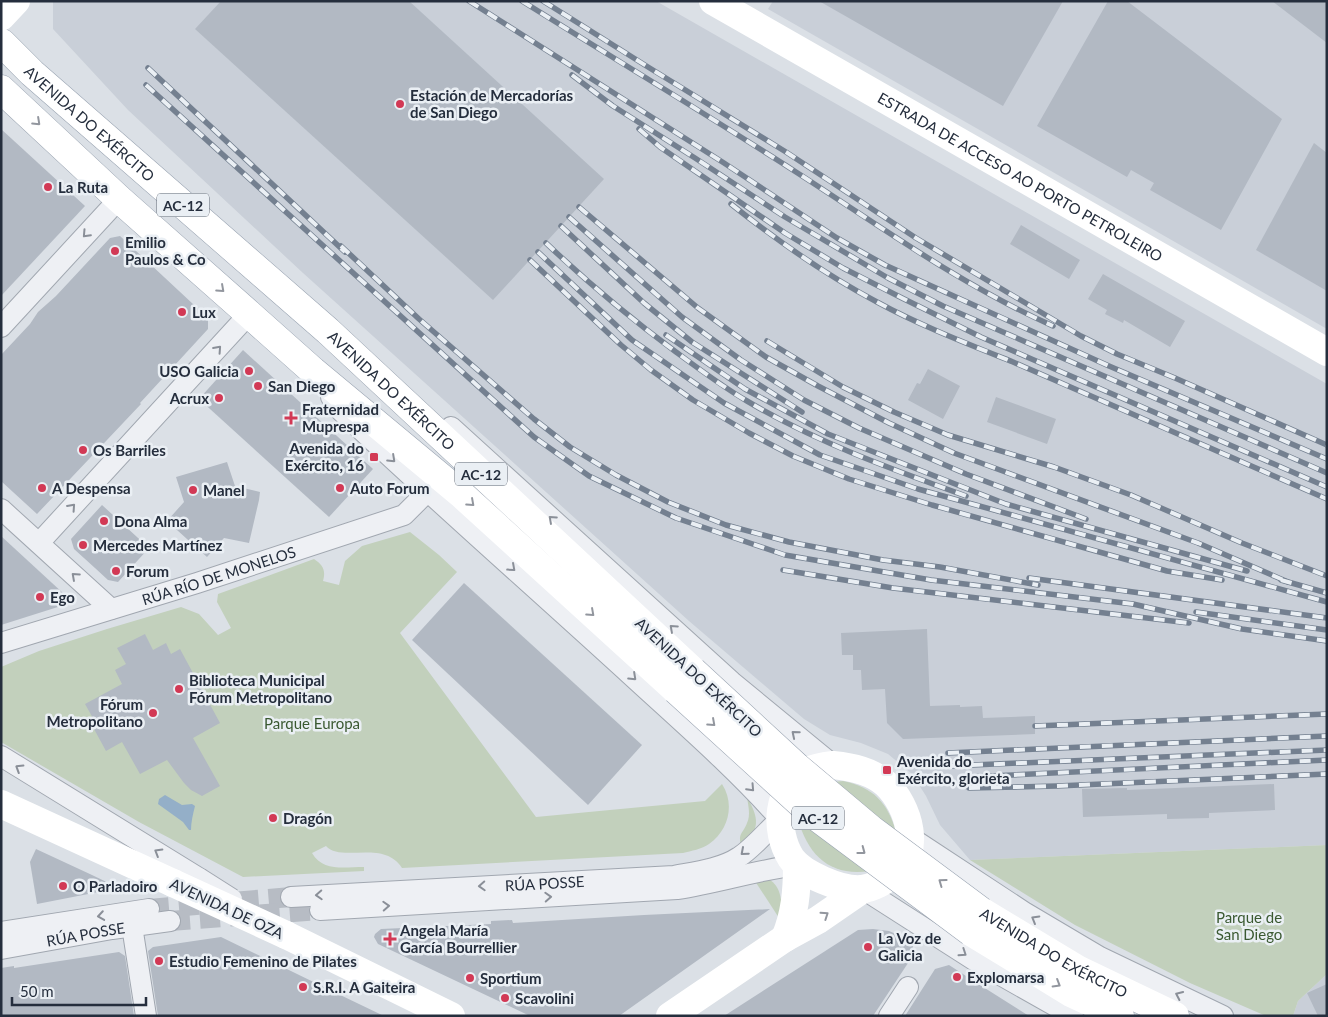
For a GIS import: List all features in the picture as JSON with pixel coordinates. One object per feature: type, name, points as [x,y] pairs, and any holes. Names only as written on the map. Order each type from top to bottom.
[{"type":"main road","points":[[1,16],[16,1]]},
{"type":"main road","name":"ESTRADA DE ACCESO AO PORTO PETROLEIRO","points":[[713,1],[1327,352]]},
{"type":"main road","name":"AVENIDA DO EXÉRCITO","points":[[2,40],[32,73],[328,332],[684,681],[810,812],[976,921],[1072,993],[1120,1016]]},
{"type":"main road","name":"AVENIDA DO EXÉRCITO","points":[[1,89],[119,198],[313,371],[684,681]]},
{"type":"main road","points":[[670,1016],[785,938],[818,920],[863,889],[881,883],[898,871],[908,854],[910,837],[906,815],[897,797],[885,783],[851,766],[820,766],[806,771],[794,782],[785,796],[780,819],[784,844],[797,865],[828,882],[852,889],[863,889]]},
{"type":"main road","name":"AVENIDA DE OZA","points":[[1,804],[286,935],[451,1016]]},
{"type":"main road","points":[[785,938],[792,919],[797,889],[797,865]]},
{"type":"main road","name":"AVENIDA DO EXÉRCITO","points":[[976,921],[1174,1016]]},
{"type":"street","points":[[1,327],[119,198]]},
{"type":"street","name":"AVENIDA DO EXÉRCITO","points":[[268,279],[364,348],[732,682],[833,765]]},
{"type":"street","points":[[39,543],[249,314]]},
{"type":"street","name":"AVENIDA DO EXÉRCITO","points":[[313,371],[341,411],[427,492],[713,750],[780,819]]},
{"type":"street","name":"RÚA RÍO DE MONELOS","points":[[1,643],[333,540],[404,515],[427,492]]},
{"type":"street","points":[[1,509],[111,609]]},
{"type":"street","points":[[1,756],[199,878],[286,935]]},
{"type":"street","name":"RÚA POSSE","points":[[292,897],[674,876],[698,872],[739,858],[780,819]]},
{"type":"street","name":"AVENIDA DO EXÉRCITO","points":[[910,837],[1024,912],[1100,957],[1223,1016]]},
{"type":"street","name":"RÚA POSSE","points":[[320,910],[678,889],[704,885],[744,873],[797,865]]},
{"type":"street","points":[[863,889],[974,960],[1073,1016]]},
{"type":"street","name":"RÚA POSSE","points":[[1,932],[149,909]]},
{"type":"street","name":"RÚA POSSE","points":[[1,949],[170,921]]},
{"type":"street","points":[[132,926],[146,1016]]},
{"type":"street","points":[[889,1016],[908,987]]},
{"type":"shaded area","points":[[53,1],[656,1],[1327,384],[1327,845],[970,860],[940,825],[926,796],[912,774],[888,754],[861,743],[830,735],[804,719],[689,621],[303,273],[128,110],[53,29]]},
{"type":"shaded area","points":[[773,1],[1327,1],[1327,329],[768,9]]},
{"type":"shaded area","points":[[1327,974],[1327,1016],[1293,1016],[1298,1001]]},
{"type":"green space","name":"Parque Europa","points":[[410,532],[457,572],[400,633],[536,817],[705,801],[722,784],[726,792],[729,808],[725,824],[716,838],[703,847],[683,853],[402,868],[394,859],[385,855],[342,853],[333,851],[326,846],[312,853],[322,863],[342,868],[364,867],[364,871],[243,877],[139,822],[1,742],[1,667],[39,651],[181,607],[199,614],[218,635],[231,628],[217,602],[218,594],[314,559],[323,568],[323,581],[339,585],[345,561],[362,546]]},
{"type":"green space","points":[[843,781],[863,787],[878,798],[889,813],[896,832],[870,871],[844,871],[823,861],[808,844],[798,819],[833,782]]},
{"type":"green space","points":[[747,797],[754,811],[756,823],[752,835],[741,846],[741,835],[749,817]]},
{"type":"green space","name":"Parque de San Diego","points":[[1327,845],[1327,974],[1298,1001],[1293,1016],[1266,1016],[1190,983],[1075,925],[970,860]]},
{"type":"green space","points":[[764,877],[775,884],[778,889],[781,901],[781,921],[753,878]]},
{"type":"water","points":[[165,795],[182,805],[192,804],[195,806],[191,830],[158,804],[159,799]]},
{"type":"building","name":"Estación de Mercadorías de San Diego","points":[[221,1],[409,1],[604,179],[493,300],[195,29]]},
{"type":"building","points":[[819,1],[1063,1],[1003,106]]},
{"type":"building","points":[[1108,1],[1127,1],[1282,119],[1221,230],[1150,190],[1154,183],[1131,170],[1127,177],[1037,126]]},
{"type":"building","points":[[1272,1],[1327,1],[1327,43]]},
{"type":"building","points":[[1,129],[85,206],[1,296]]},
{"type":"building","points":[[1314,143],[1327,153],[1327,291],[1256,250]]},
{"type":"building","points":[[1021,225],[1080,260],[1069,279],[1010,244]]},
{"type":"building","points":[[120,236],[208,318],[208,329],[141,404],[37,514],[1,481],[1,355],[30,324],[38,312],[56,296],[110,238]]},
{"type":"building","points":[[1103,274],[1185,321],[1170,347],[1124,320],[1123,323],[1105,314],[1107,310],[1088,299]]},
{"type":"building","points":[[243,350],[373,469],[329,517],[199,399]]},
{"type":"building","points":[[928,369],[960,386],[943,419],[908,400],[917,383],[920,384]]},
{"type":"building","points":[[996,397],[1056,419],[1047,444],[987,422]]},
{"type":"building","points":[[227,462],[235,486],[260,492],[259,500],[249,543],[224,538],[207,557],[167,521],[184,502],[176,477]]},
{"type":"building","points":[[102,505],[149,548],[118,582],[108,580],[74,549],[71,539]]},
{"type":"building","points":[[1,536],[64,594],[61,606],[1,625]]},
{"type":"building","points":[[464,583],[642,745],[588,805],[412,640]]},
{"type":"building","points":[[927,629],[930,706],[982,706],[983,718],[1035,716],[1035,734],[903,739],[887,723],[885,689],[862,690],[861,670],[853,670],[853,655],[842,655],[841,633]]},
{"type":"building","name":"Fórum Metropolitano","points":[[145,634],[153,650],[166,643],[171,654],[180,649],[220,723],[193,738],[220,786],[202,796],[191,790],[184,783],[167,760],[140,774],[122,742],[106,751],[94,729],[98,727],[85,704],[122,684],[115,670],[126,664],[117,648]]},
{"type":"building","points":[[1274,784],[1275,810],[1209,813],[1209,818],[1167,819],[1167,814],[1083,817],[1082,789],[1127,788],[1127,790]]},
{"type":"building","points":[[36,849],[119,888],[37,904],[30,862]]},
{"type":"building","points":[[770,909],[619,1016],[530,1016],[378,944],[374,937],[381,929],[491,924],[491,921],[512,920],[513,923]]},
{"type":"building","points":[[858,930],[889,931],[912,941],[914,954],[873,1016],[724,1016]]},
{"type":"building","points":[[221,937],[384,1016],[158,1016],[148,951],[153,947]]},
{"type":"building","points":[[119,952],[125,956],[134,1016],[1,1016],[1,968],[14,966],[14,968]]},
{"type":"building","points":[[949,965],[1029,1016],[905,1016],[935,969]]},
{"type":"building","points":[[1327,984],[1327,1016],[1318,1016],[1307,993]]},
{"type":"tunnel","points":[[149,909],[291,897]]},
{"type":"tunnel","points":[[170,921],[320,910]]},
{"type":"railway","points":[[469,1],[724,163],[837,238],[885,265],[1109,366],[1327,459]]},
{"type":"railway","points":[[522,1],[762,150],[953,273],[1019,310],[1053,326]]},
{"type":"railway","points":[[543,1],[786,152],[916,238],[1081,336],[1117,354],[1327,445]]},
{"type":"railway","points":[[148,68],[345,252]]},
{"type":"railway","points":[[572,75],[613,106],[785,217],[888,278],[943,306],[1327,473]]},
{"type":"railway","points":[[146,85],[534,437],[589,476],[676,518],[785,555],[931,580],[1133,604],[1242,629],[1327,641]]},
{"type":"railway","points":[[639,129],[660,147],[785,233],[843,268],[981,337],[1327,487]]},
{"type":"railway","points":[[731,204],[820,268],[910,319],[1327,499]]},
{"type":"railway","points":[[579,207],[698,308],[766,357],[818,386],[889,423],[954,453],[1198,543],[1288,582]]},
{"type":"railway","points":[[569,217],[682,317],[741,360],[804,400],[859,428],[966,474],[1086,519]]},
{"type":"railway","points":[[561,226],[644,303],[692,342],[802,412]]},
{"type":"railway","points":[[546,243],[593,286],[642,326],[711,378],[747,401],[827,442],[882,465],[966,496]]},
{"type":"railway","points":[[341,246],[419,319],[534,419],[570,447],[616,475],[668,502],[726,525],[789,542],[883,560],[940,567],[1038,585]]},
{"type":"railway","points":[[538,252],[632,340],[724,403],[820,455],[918,489],[1327,602]]},
{"type":"railway","points":[[530,260],[621,345],[651,370],[693,400],[793,456],[849,479],[932,505],[1167,571],[1222,580]]},
{"type":"railway","points":[[666,335],[745,389],[828,434],[1006,504],[1247,571]]},
{"type":"railway","points":[[767,341],[843,387],[894,412],[948,435],[1054,467],[1131,495],[1242,543],[1327,576]]},
{"type":"railway","points":[[783,570],[893,588],[1189,623]]},
{"type":"railway","points":[[1029,578],[1327,618]]},
{"type":"railway","points":[[1281,580],[1327,593]]},
{"type":"railway","points":[[1196,612],[1327,630]]},
{"type":"railway","points":[[1035,726],[1327,714]]},
{"type":"railway","points":[[948,753],[1327,736]]},
{"type":"railway","points":[[950,766],[1327,750]]},
{"type":"railway","points":[[970,777],[1327,760]]},
{"type":"railway","points":[[969,788],[1327,774]]},
{"type":"place","name":"Estación de Mercadorías de San Diego","points":[[400,104]]},
{"type":"place","name":"La Ruta","points":[[48,187]]},
{"type":"place","name":"Emilio Paulos & Co","points":[[115,251]]},
{"type":"place","name":"Lux","points":[[182,312]]},
{"type":"place","name":"USO Galicia","points":[[249,371]]},
{"type":"place","name":"San Diego","points":[[258,386]]},
{"type":"place","name":"Acrux","points":[[219,398]]},
{"type":"place","name":"Fraternidad Muprespa","points":[[291,418]]},
{"type":"place","name":"Os Barriles","points":[[83,450]]},
{"type":"place","name":"Avenida do Exército, 16","points":[[374,457]]},
{"type":"place","name":"A Despensa","points":[[42,488]]},
{"type":"place","name":"Auto Forum","points":[[340,488]]},
{"type":"place","name":"Manel","points":[[193,490]]},
{"type":"place","name":"Dona Alma","points":[[104,521]]},
{"type":"place","name":"Mercedes Martínez","points":[[83,545]]},
{"type":"place","name":"Forum","points":[[116,571]]},
{"type":"place","name":"Ego","points":[[40,597]]},
{"type":"place","name":"Biblioteca Municipal Fórum Metropolitano","points":[[179,689]]},
{"type":"place","name":"Fórum Metropolitano","points":[[153,713]]},
{"type":"place","name":"Avenida do Exército, glorieta","points":[[887,770]]},
{"type":"place","name":"Dragón","points":[[273,818]]},
{"type":"place","name":"O Parladoiro","points":[[63,886]]},
{"type":"place","name":"Angela María García Bourrellier","points":[[390,939]]},
{"type":"place","name":"La Voz de Galicia","points":[[868,947]]},
{"type":"place","name":"Estudio Femenino de Pilates","points":[[159,961]]},
{"type":"place","name":"Explomarsa","points":[[957,977]]},
{"type":"place","name":"Sportium","points":[[470,978]]},
{"type":"place","name":"S.R.I. A Gaiteira","points":[[303,987]]},
{"type":"place","name":"Scavolini","points":[[505,998]]}]
